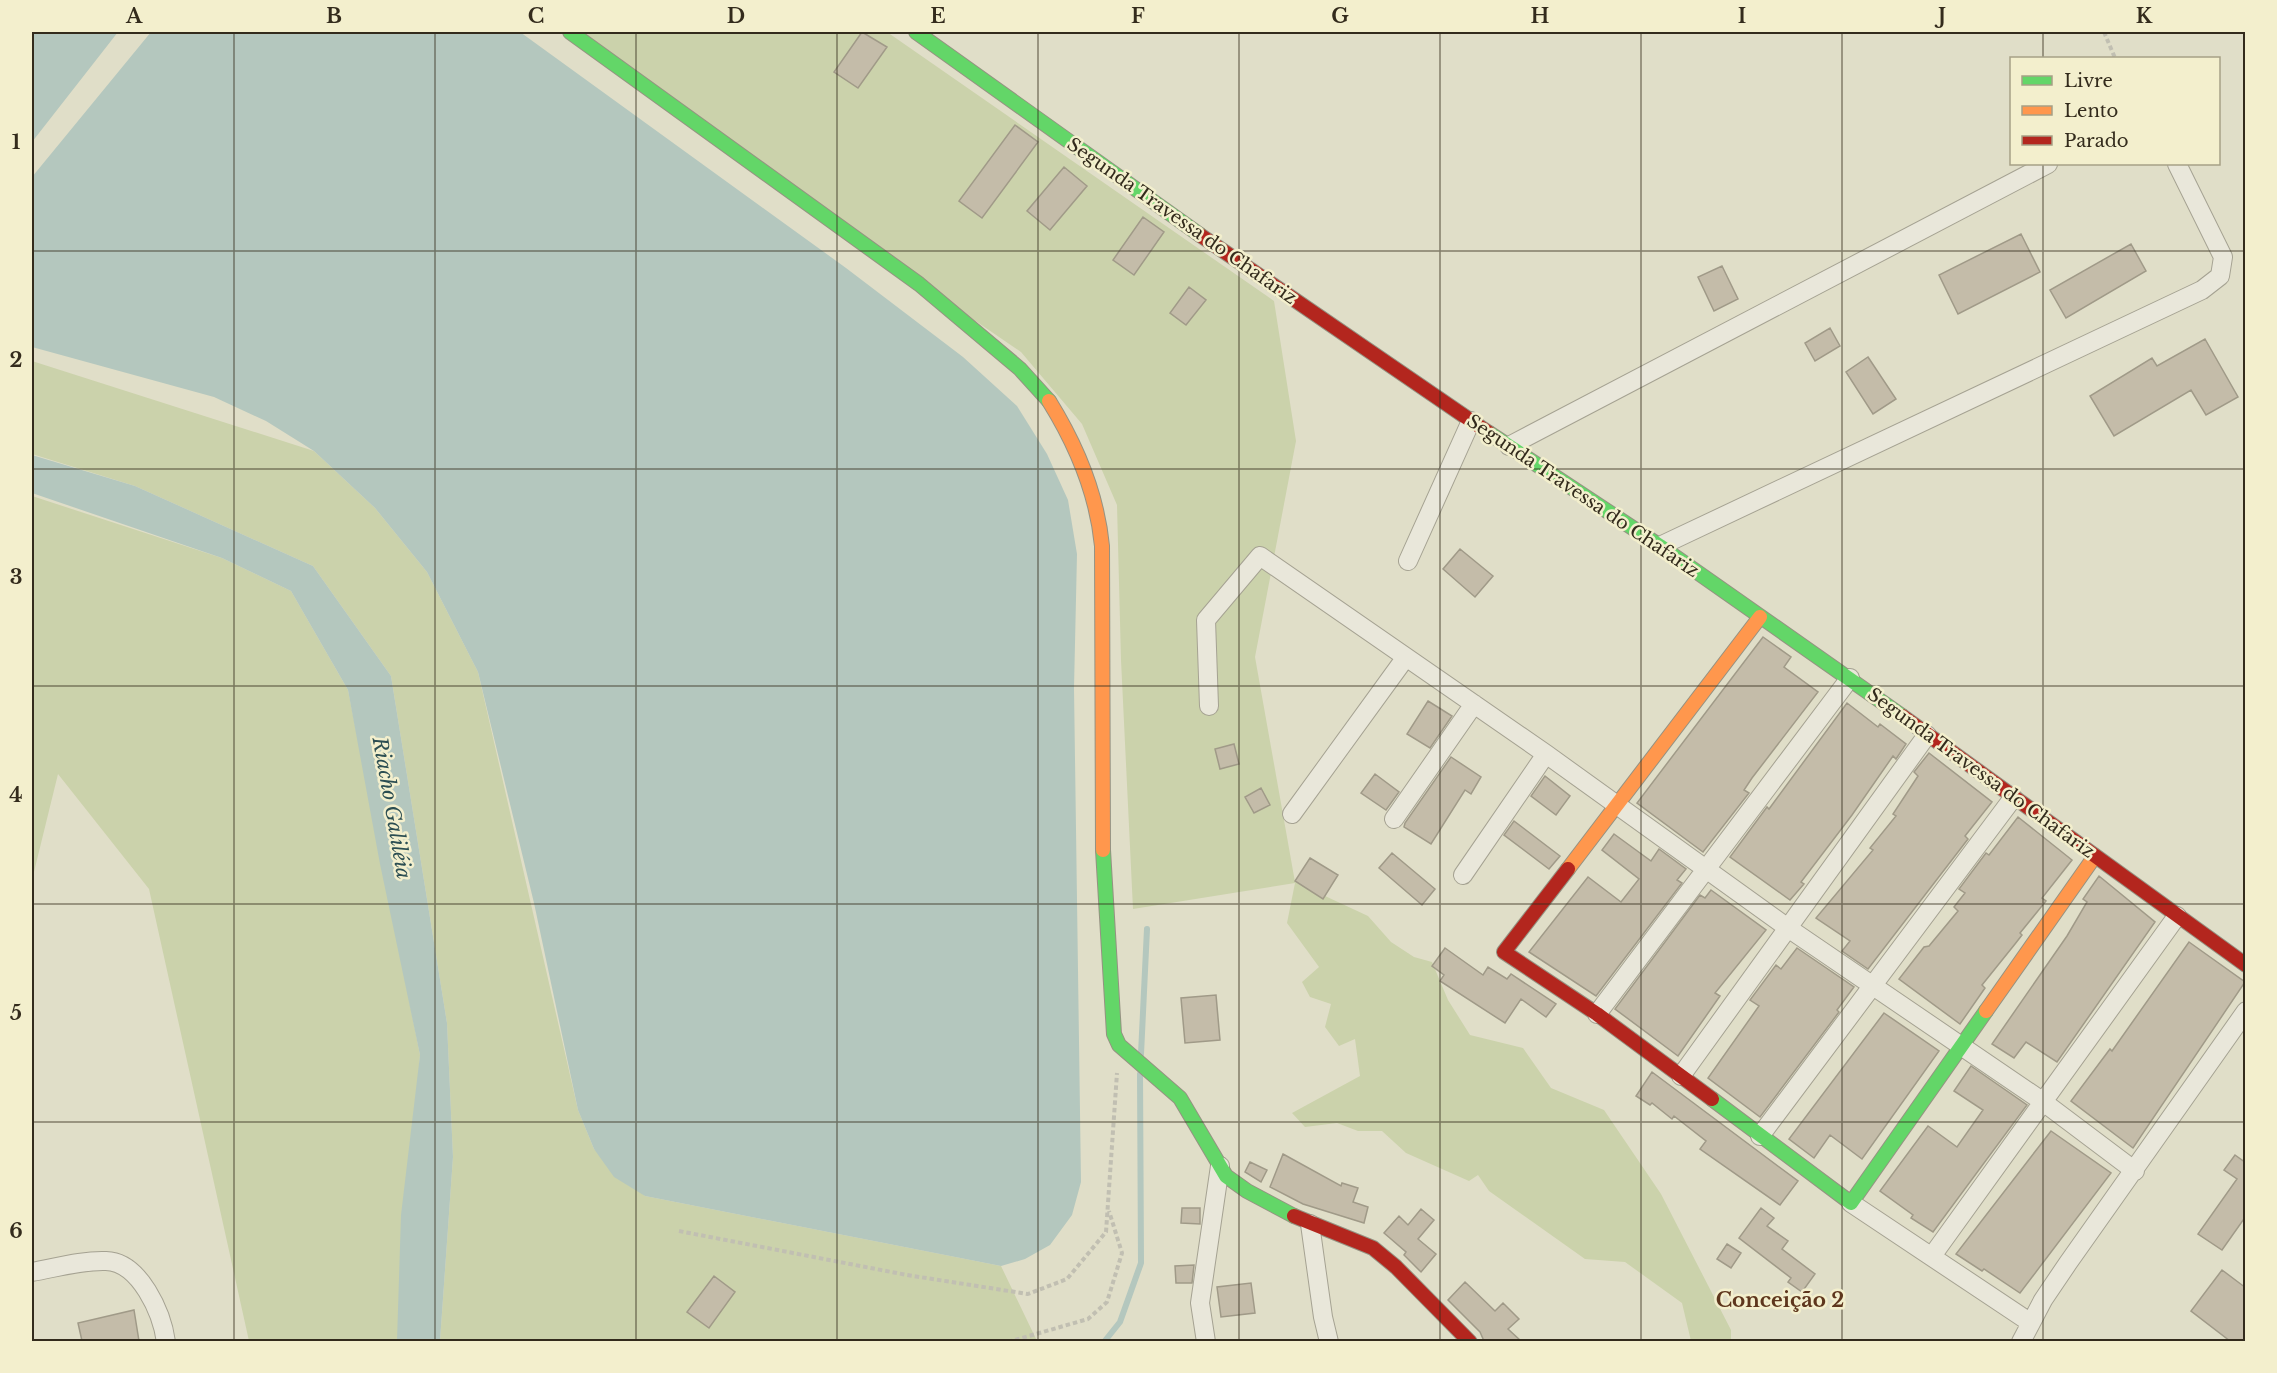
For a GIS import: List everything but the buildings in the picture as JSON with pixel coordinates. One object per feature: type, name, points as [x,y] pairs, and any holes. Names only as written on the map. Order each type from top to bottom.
[{"type":"street","points":[[570,32],[919,284],[1020,369],[1046,396],[1065,428],[1092,490],[1099,515],[1102,546],[1103,859],[1111,1015],[1124,1049],[1154,1072],[1180,1098],[1226,1176],[1247,1191],[1310,1224],[1373,1248],[1396,1267],[1470,1341]]},
{"type":"street","name":"Segunda Travessa do Chafariz","points":[[916,32],[1190,228],[1471,421],[1660,546],[1850,678],[2246,965]]},
{"type":"street","points":[[1509,446],[2046,165]]},
{"type":"street","points":[[1660,546],[2202,290],[2220,276],[2223,257],[2177,165]]},
{"type":"street","points":[[1408,561],[1471,421]]},
{"type":"street","points":[[1209,706],[1206,620],[1260,556],[1546,754],[1788,928],[2042,1101],[2135,1171]]},
{"type":"street","points":[[1760,617],[1504,952],[1597,1014],[1851,1203],[2031,1323]]},
{"type":"street","points":[[1292,814],[1406,657]]},
{"type":"street","points":[[1597,1014],[1850,678]]},
{"type":"street","points":[[1394,819],[1474,704]]},
{"type":"street","points":[[1681,1076],[1927,735]]},
{"type":"street","points":[[1463,875],[1546,754]]},
{"type":"street","points":[[1760,1136],[2013,798]]},
{"type":"street","points":[[1851,1203],[2095,856]]},
{"type":"street","points":[[1932,1256],[2177,916]]},
{"type":"street","points":[[2021,1341],[2068,1263],[2246,1011]]},
{"type":"street","points":[[1206,1341],[1200,1303],[1220,1166]]},
{"type":"street","points":[[1310,1224],[1323,1317],[1329,1341]]},
{"type":"street","points":[[32,1272],[107,1260],[132,1272],[154,1303],[166,1341]]},
{"type":"path","points":[[2104,32],[2115,57]]},
{"type":"path","points":[[679,1231],[907,1275],[1028,1294],[1067,1280],[1106,1233],[1124,1049]]},
{"type":"path","points":[[1008,1341],[1088,1318],[1107,1302],[1122,1253],[1108,1207]]},
{"type":"green space","points":[[566,32],[887,32],[1274,301],[1296,441],[1255,657],[1295,882],[1368,916],[1391,942],[1414,957],[1432,962],[1448,1000],[1470,1035],[1523,1048],[1551,1088],[1604,1110],[1661,1194],[1731,1330],[1731,1341],[1691,1341],[1682,1303],[1625,1262],[1585,1259],[1489,1191],[1478,1175],[1469,1181],[1406,1153],[1382,1131],[1358,1131],[1337,1123],[1305,1127],[1292,1113],[1360,1076],[1355,1039],[1339,1046],[1325,1027],[1331,1004],[1310,997],[1302,982],[1319,967],[1287,923],[1295,883],[1133,909],[1121,660],[1117,505],[1082,424],[1021,352],[834,224]]},
{"type":"green space","points":[[32,361],[314,451],[375,508],[427,572],[478,672],[578,1110],[594,1149],[645,1196],[1001,1266],[1037,1341],[440,1341],[453,1157],[447,1023],[391,676],[313,566],[135,486],[32,454]]},
{"type":"green space","points":[[32,496],[222,558],[291,591],[348,690],[420,1055],[399,1341],[249,1341],[149,889],[58,774],[32,880]]},
{"type":"water","points":[[32,32],[118,32],[32,142]]},
{"type":"water","points":[[151,32],[520,32],[846,268],[963,357],[1017,406],[1047,454],[1068,500],[1077,554],[1074,688],[1081,1182],[1072,1215],[1050,1245],[1025,1259],[1001,1266],[645,1196],[614,1177],[594,1149],[578,1110],[534,903],[478,672],[427,572],[375,508],[314,451],[266,421],[214,397],[32,347],[32,177]]},
{"type":"water","name":"Riacho Galiléia","points":[[32,455],[135,486],[313,566],[391,676],[447,1023],[453,1157],[440,1341],[397,1341],[401,1215],[420,1055],[380,864],[348,690],[291,591],[222,558],[32,493]]},
{"type":"waterway","points":[[1141,1054],[1147,929]]},
{"type":"waterway","points":[[1104,1342],[1120,1322],[1141,1263],[1140,1074]]},
{"type":"traffic: fast","points":[[570,32],[919,284],[1020,369],[1049,401]]},
{"type":"traffic: fast","points":[[916,32],[1200,235]]},
{"type":"traffic: fast","points":[[1489,433],[1660,546],[1902,716]]},
{"type":"traffic: fast","points":[[1103,850],[1114,1034],[1119,1045],[1180,1098],[1226,1176],[1247,1191],[1294,1216]]},
{"type":"traffic: fast","points":[[1712,1099],[1851,1203],[1986,1011]]},
{"type":"traffic: slow","points":[[1049,401],[1084,471],[1096,508],[1102,546],[1103,850]]},
{"type":"traffic: slow","points":[[1568,869],[1760,617]]},
{"type":"traffic: slow","points":[[1986,1011],[2095,856]]},
{"type":"traffic: jam","points":[[1200,235],[1489,433]]},
{"type":"traffic: jam","points":[[1902,716],[2246,965]]},
{"type":"traffic: jam","points":[[1568,869],[1504,952],[1597,1014],[1712,1099]]},
{"type":"traffic: jam","points":[[1294,1216],[1373,1248],[1396,1267],[1470,1342]]},
{"type":"district","name":"Conceição 2","points":[[1780,1300]]}]
